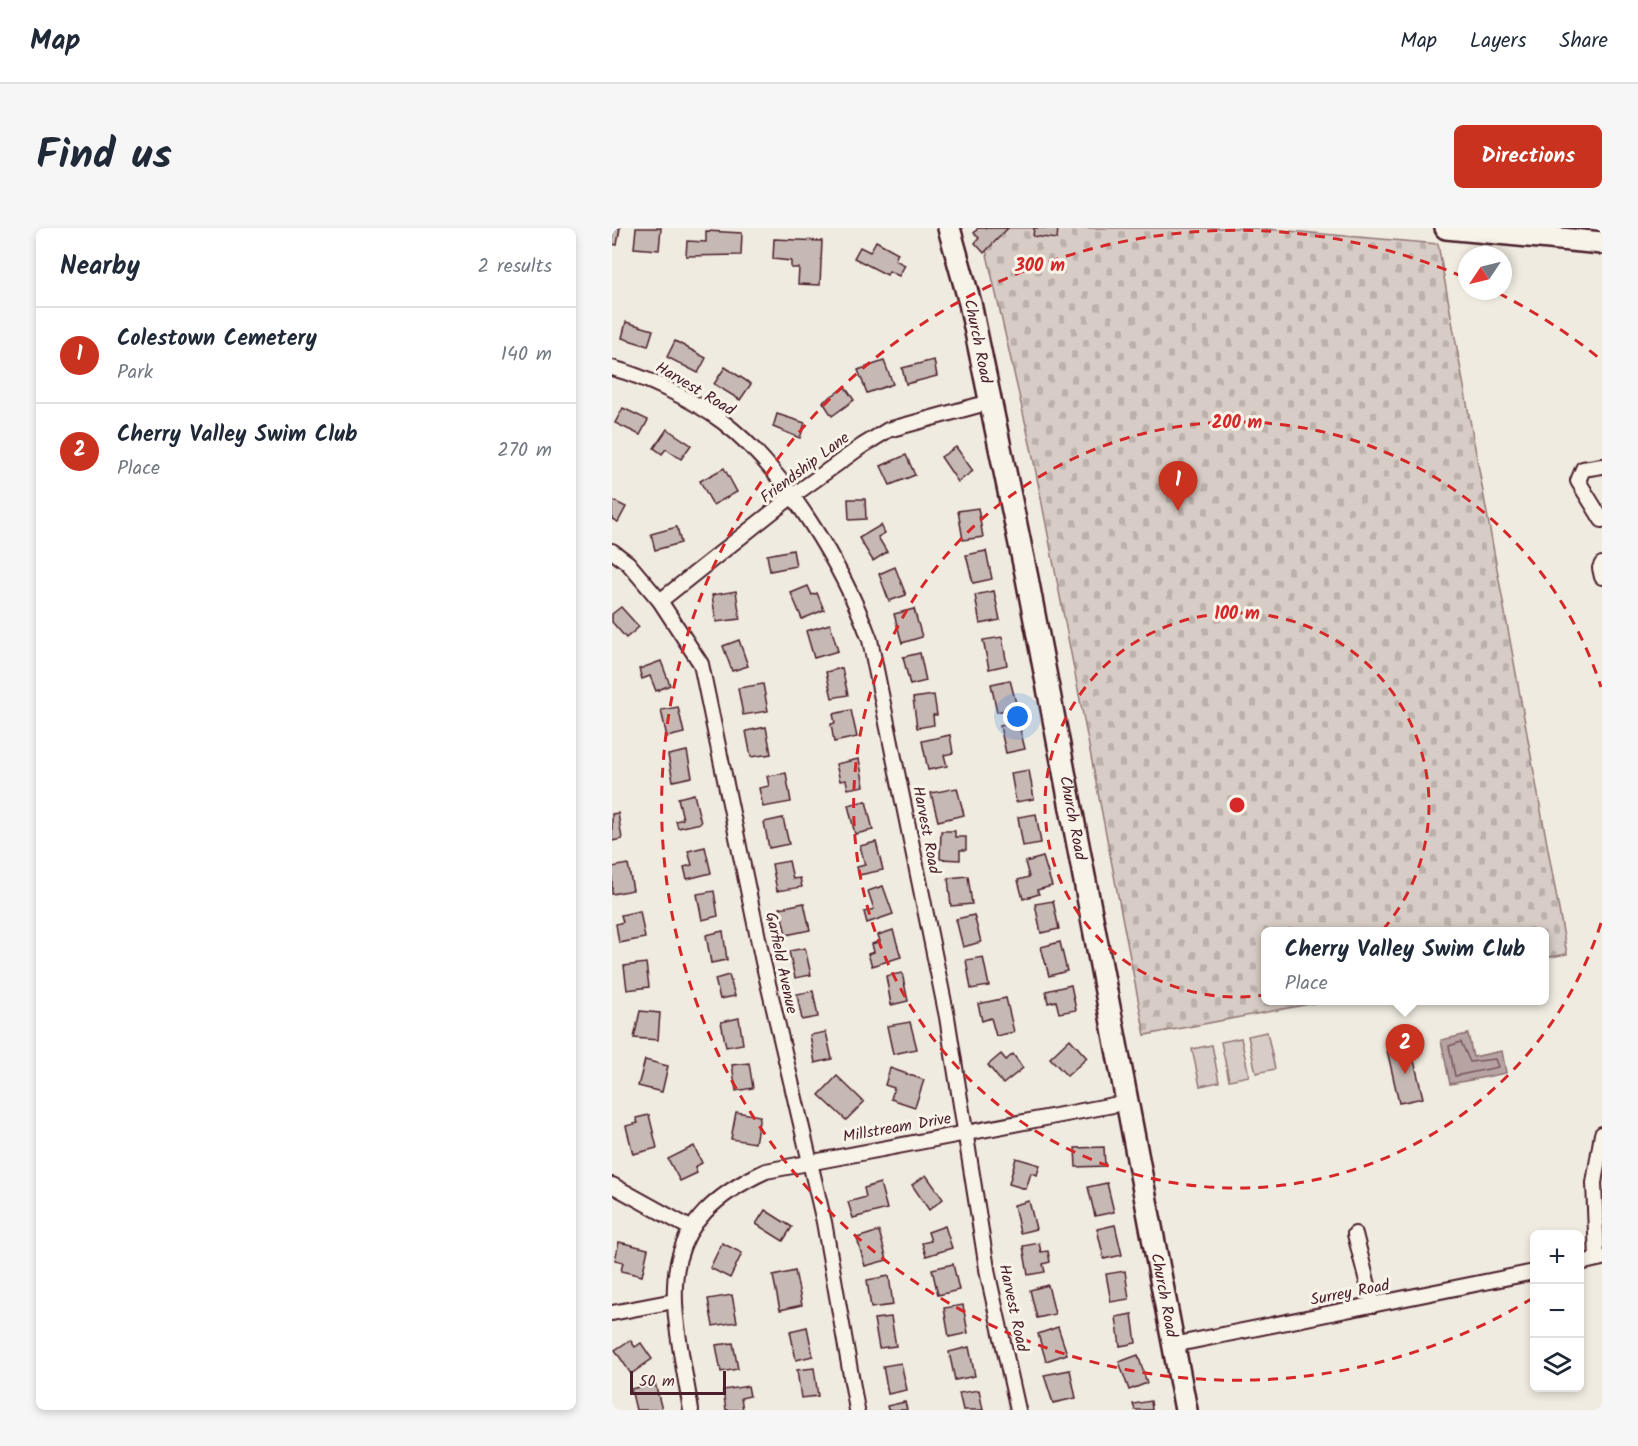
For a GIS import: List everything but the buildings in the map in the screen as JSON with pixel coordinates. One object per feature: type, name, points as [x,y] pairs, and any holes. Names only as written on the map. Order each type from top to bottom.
[{"type":"main road","name":"Church Road","points":[[949,228],[970,303],[990,402],[1129,1102],[1186,1410]]},
{"type":"main road","points":[[1446,228],[1602,243]]},
{"type":"street","name":"Harvest Road","points":[[612,368],[641,376],[722,421],[750,446],[791,497],[856,601],[870,639],[947,1017],[988,1275],[1018,1410]]},
{"type":"street","name":"Friendship Lane","points":[[660,601],[791,497],[888,430],[990,402]]},
{"type":"street","points":[[1600,466],[1583,469],[1578,481],[1602,519]]},
{"type":"street","name":"Garfield Avenue","points":[[612,551],[628,563],[660,601],[701,664],[763,962],[824,1222],[857,1410]]},
{"type":"street","points":[[1602,564],[1600,568],[1602,577]]},
{"type":"street","name":"Millstream Drive","points":[[690,1228],[725,1193],[766,1171],[1129,1102]]},
{"type":"street","points":[[1584,1262],[1600,1259],[1594,1183],[1602,1134]]},
{"type":"street","points":[[612,1185],[690,1228],[674,1278],[674,1300],[691,1410]]},
{"type":"street","points":[[1355,1234],[1373,1305]]},
{"type":"street","name":"Surrey Road","points":[[1173,1345],[1530,1273]]},
{"type":"street","points":[[612,1313],[674,1300]]},
{"type":"green space","points":[[981,228],[1255,228],[1438,244],[1567,954],[1549,957],[1549,927],[1261,927],[1261,1005],[1304,1005],[1145,1035],[1032,452]]},
{"type":"green space","points":[[1267,1032],[1275,1069],[1256,1073],[1248,1036]]},
{"type":"green space","points":[[1241,1038],[1249,1076],[1229,1080],[1221,1042]]},
{"type":"green space","points":[[1212,1045],[1219,1082],[1200,1086],[1192,1049]]},
{"type":"water","points":[[1468,1034],[1473,1057],[1502,1051],[1506,1073],[1450,1084],[1441,1040]]},
{"type":"place","name":"Colestown Cemetery","points":[[1178,511]]},
{"type":"place","name":"Cherry Valley Swim Club","points":[[1405,1074]]}]
